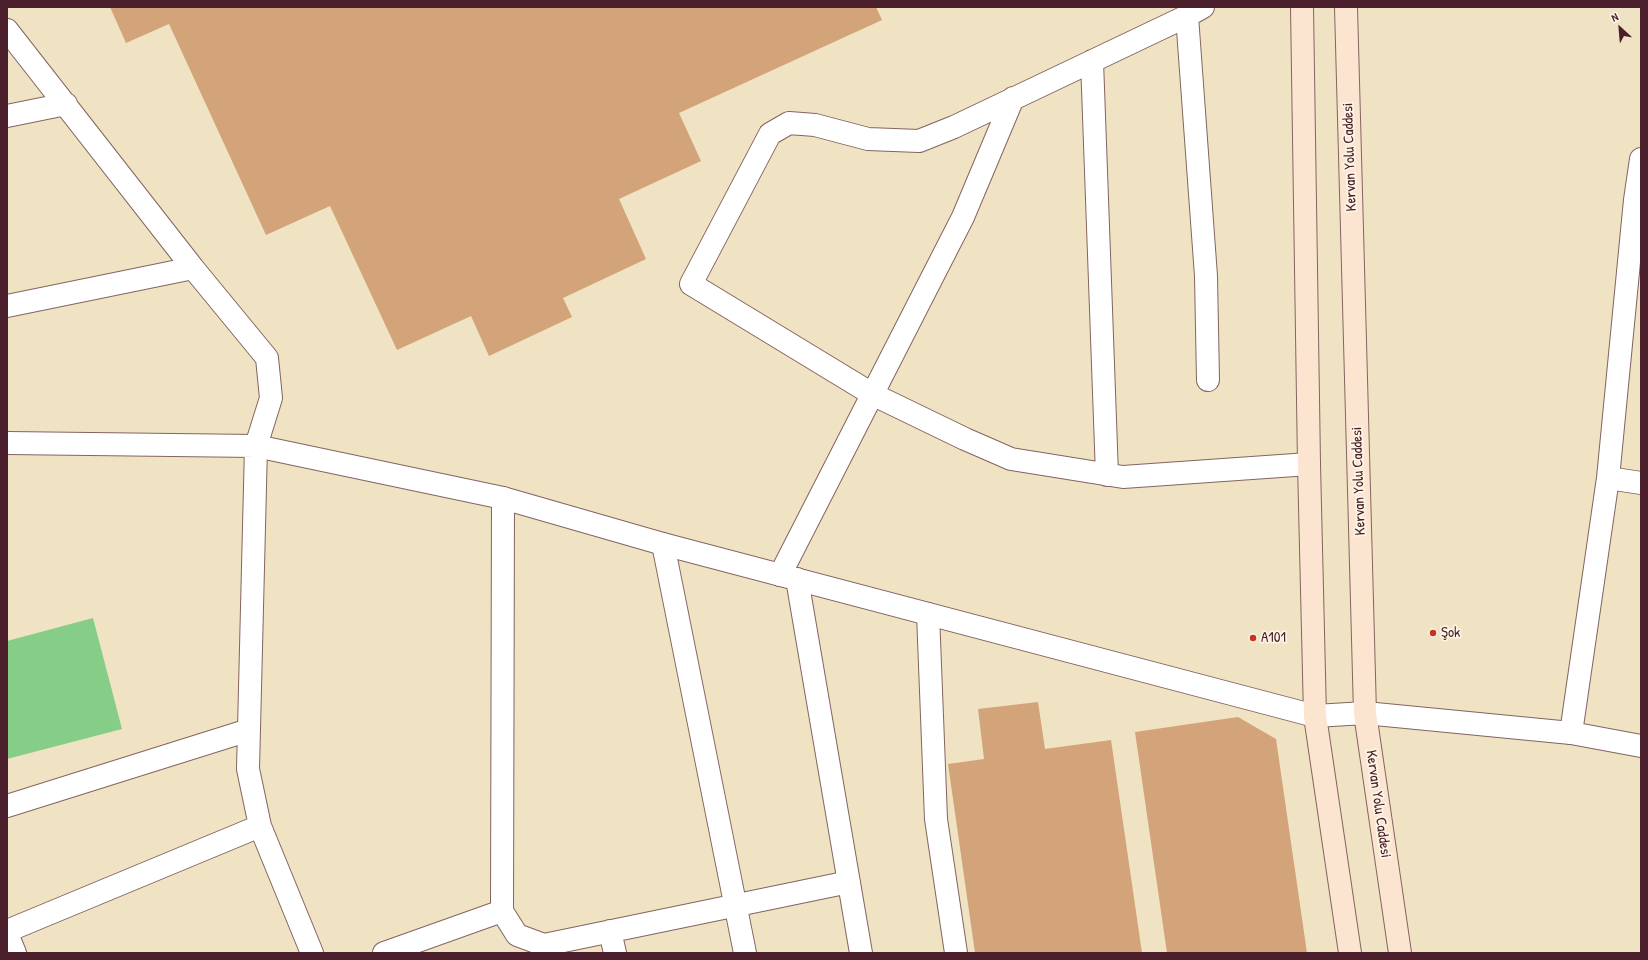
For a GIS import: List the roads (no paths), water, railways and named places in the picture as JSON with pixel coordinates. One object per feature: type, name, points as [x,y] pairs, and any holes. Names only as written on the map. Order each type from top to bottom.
[{"type":"main road","points":[[1302,7],[1309,464],[1316,716],[1350,953]]},
{"type":"main road","name":"Kervan Yolu Caddesi","points":[[1346,7],[1365,713],[1400,953]]},
{"type":"street","points":[[1208,380],[1206,276],[1195,12],[954,127],[919,141],[868,139],[815,125],[789,123],[770,134],[690,284],[872,394],[965,439],[1011,459],[1123,477],[1309,464]]},
{"type":"street","points":[[7,30],[193,268],[267,358],[271,398],[256,446],[248,769],[260,826],[312,953]]},
{"type":"street","points":[[1092,61],[1107,475]]},
{"type":"street","points":[[861,953],[849,882],[789,577],[872,394],[963,217],[1013,98]]},
{"type":"street","points":[[7,116],[66,104]]},
{"type":"street","points":[[1571,733],[1608,478],[1638,200],[1641,159]]},
{"type":"street","points":[[7,306],[193,268]]},
{"type":"street","points":[[7,443],[256,446],[503,498],[663,544],[1316,716],[1365,713],[1571,733],[1641,746]]},
{"type":"street","points":[[1608,478],[1641,483]]},
{"type":"street","points":[[503,498],[502,911],[517,935],[544,945],[849,882]]},
{"type":"street","points":[[663,544],[746,953]]},
{"type":"street","points":[[928,614],[936,819],[956,953]]},
{"type":"street","points":[[7,806],[249,730]]},
{"type":"street","points":[[15,953],[7,932],[260,826]]},
{"type":"street","points":[[384,953],[502,911]]},
{"type":"street","points":[[610,931],[615,953]]},
{"type":"place","name":"Şok","points":[[1433,633]]},
{"type":"place","name":"A101","points":[[1253,638]]}]
